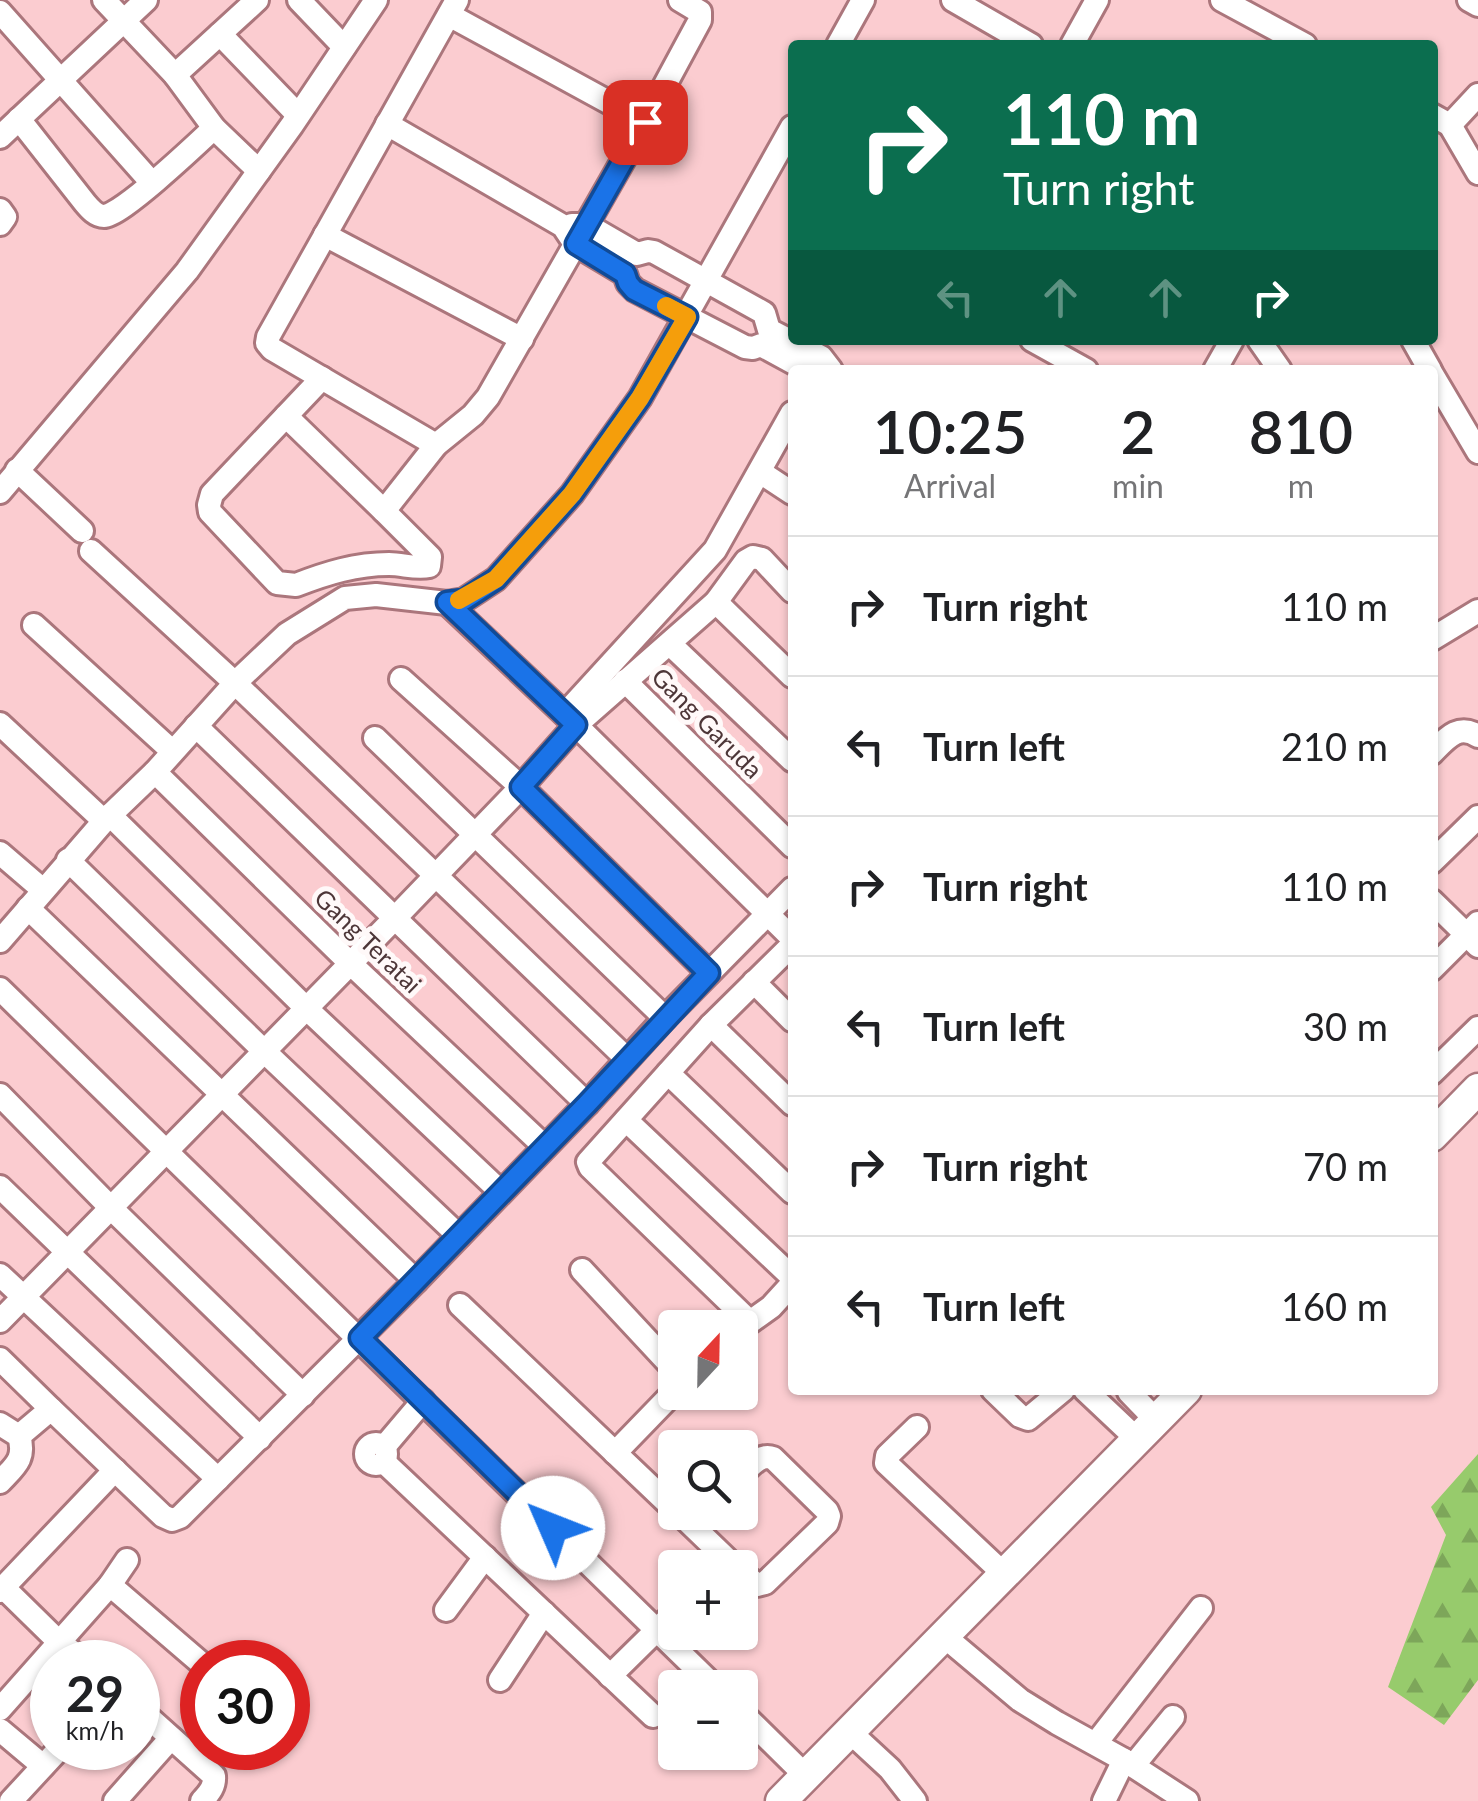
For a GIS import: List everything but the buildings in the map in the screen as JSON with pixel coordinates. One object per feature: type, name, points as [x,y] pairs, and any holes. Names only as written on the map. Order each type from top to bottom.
[{"type":"main road","points":[[1438,1131],[1476,1096]]},
{"type":"main road","points":[[781,1801],[1181,1395]]},
{"type":"street","points":[[104,0],[175,76],[214,128],[259,170]]},
{"type":"street","points":[[0,137],[146,0]]},
{"type":"street","points":[[175,76],[258,0]]},
{"type":"street","points":[[299,0],[344,47]]},
{"type":"street","points":[[0,492],[187,271],[376,0]]},
{"type":"street","points":[[384,511],[436,446],[474,415],[522,339],[575,232],[645,122],[700,20],[700,12],[680,0]]},
{"type":"street","points":[[841,40],[863,0]]},
{"type":"street","points":[[952,0],[1021,40]]},
{"type":"street","points":[[1075,40],[1097,0]]},
{"type":"street","points":[[1222,0],[1248,6],[1298,40]]},
{"type":"street","points":[[1469,0],[1478,5]]},
{"type":"street","points":[[436,446],[272,350],[267,343],[452,8],[645,122]]},
{"type":"street","points":[[0,12],[152,183]]},
{"type":"street","points":[[220,34],[298,115]]},
{"type":"street","points":[[1478,94],[1441,120],[1478,173]]},
{"type":"street","points":[[20,119],[85,203],[107,216],[152,183],[214,128]]},
{"type":"street","points":[[387,124],[631,264]]},
{"type":"street","points":[[0,941],[107,818],[286,634],[345,598],[376,595],[464,600],[496,579],[572,494],[640,398],[788,134]]},
{"type":"street","points":[[0,210],[5,217],[0,224]]},
{"type":"street","points":[[325,235],[522,339]]},
{"type":"street","points":[[648,251],[654,252],[764,313],[765,337],[754,348],[744,346],[634,290],[628,283],[631,264],[648,251]]},
{"type":"street","points":[[765,337],[821,361]]},
{"type":"street","points":[[1041,345],[1077,365]]},
{"type":"street","points":[[286,416],[430,557],[429,566],[352,566],[296,585],[277,583],[210,512],[212,494],[322,378]]},
{"type":"street","points":[[1438,384],[1478,452]]},
{"type":"street","points":[[0,1322],[521,787],[570,720],[716,550],[788,420]]},
{"type":"street","points":[[18,470],[86,541],[627,1059]]},
{"type":"street","points":[[760,472],[788,490]]},
{"type":"street","points":[[570,720],[670,644],[716,602],[746,561],[753,557],[762,559],[788,586]]},
{"type":"street","points":[[447,602],[783,930]]},
{"type":"street","points":[[716,602],[788,672]]},
{"type":"street","points":[[1438,631],[1478,610]]},
{"type":"street","points":[[34,625],[172,751]]},
{"type":"street","points":[[670,644],[788,756]]},
{"type":"street","points":[[400,679],[521,787],[709,973]]},
{"type":"street","name":"Gang Garuda","points":[[625,681],[788,842]]},
{"type":"street","points":[[0,724],[107,818],[501,1192]]},
{"type":"street","points":[[196,726],[587,1104]]},
{"type":"street","points":[[1438,747],[1453,732],[1463,730],[1478,736]]},
{"type":"street","points":[[375,738],[665,1018]]},
{"type":"street","name":"Gang Teratai","points":[[154,772],[545,1147]]},
{"type":"street","points":[[1438,856],[1478,816]]},
{"type":"street","points":[[0,852],[36,899],[223,1095],[416,1281]]},
{"type":"street","points":[[68,860],[459,1236]]},
{"type":"street","points":[[1438,906],[1474,934],[1438,964]]},
{"type":"street","points":[[0,1359],[163,1516],[172,1520],[180,1517],[303,1395],[365,1343],[416,1281],[709,973],[783,930]]},
{"type":"street","points":[[783,930],[754,982],[590,1159],[590,1167],[750,1322],[770,1308],[788,1285]]},
{"type":"street","points":[[754,982],[788,1016]]},
{"type":"street","points":[[0,989],[698,1670]]},
{"type":"street","points":[[711,1026],[788,1100]]},
{"type":"street","points":[[1438,1067],[1478,1028]]},
{"type":"street","points":[[668,1073],[788,1188]]},
{"type":"street","points":[[0,1095],[303,1395]]},
{"type":"street","points":[[626,1120],[788,1276]]},
{"type":"street","points":[[0,1187],[260,1438]]},
{"type":"street","points":[[582,1270],[658,1352]]},
{"type":"street","points":[[0,1276],[218,1479]]},
{"type":"street","points":[[460,1305],[658,1490]]},
{"type":"street","points":[[998,1395],[1028,1419],[1057,1395]]},
{"type":"street","points":[[1090,1395],[1110,1414],[1147,1430]]},
{"type":"street","points":[[1110,1414],[1127,1395]]},
{"type":"street","points":[[1132,1395],[1147,1430]]},
{"type":"street","points":[[423,1401],[384,1454],[485,1557],[653,1716]]},
{"type":"street","points":[[0,1482],[22,1453],[10,1430],[51,1409]]},
{"type":"street","points":[[615,1453],[658,1409]]},
{"type":"street","points":[[917,1427],[887,1456],[886,1463],[1004,1575]]},
{"type":"street","points":[[758,1460],[774,1458],[829,1516],[765,1583],[758,1585]]},
{"type":"street","points":[[57,1640],[2,1589],[116,1470]]},
{"type":"street","points":[[699,1530],[716,1550]]},
{"type":"street","points":[[446,1610],[485,1557]]},
{"type":"street","points":[[59,1640],[110,1585],[127,1560]]},
{"type":"street","points":[[110,1585],[180,1645]]},
{"type":"street","points":[[1096,1743],[1201,1608]]},
{"type":"street","points":[[500,1680],[544,1613]]},
{"type":"street","points":[[610,1676],[657,1630]]},
{"type":"street","points":[[944,1636],[1020,1700],[1187,1801]]},
{"type":"street","points":[[0,1708],[30,1673]]},
{"type":"street","points":[[1104,1801],[1129,1763],[1173,1717]]},
{"type":"street","points":[[160,1728],[214,1776],[215,1783],[202,1801]]},
{"type":"street","points":[[758,1729],[806,1776]]},
{"type":"street","points":[[0,1730],[30,1755]]},
{"type":"street","points":[[850,1732],[890,1770],[915,1801]]},
{"type":"street","points":[[116,1801],[171,1738]]},
{"type":"street","points":[[10,1801],[39,1770]]},
{"type":"green space","points":[[1478,1454],[1478,1680],[1444,1725],[1388,1687],[1446,1535],[1431,1507]]},
{"type":"slow traffic","points":[[459,600],[496,579],[572,494],[640,398],[687,317],[666,306]]},
{"type":"route","points":[[553,1528],[360,1338],[709,973],[521,787],[576,725],[447,602],[464,600],[496,579],[572,494],[640,398],[687,317],[634,290],[625,274],[576,244],[645,122]]}]
